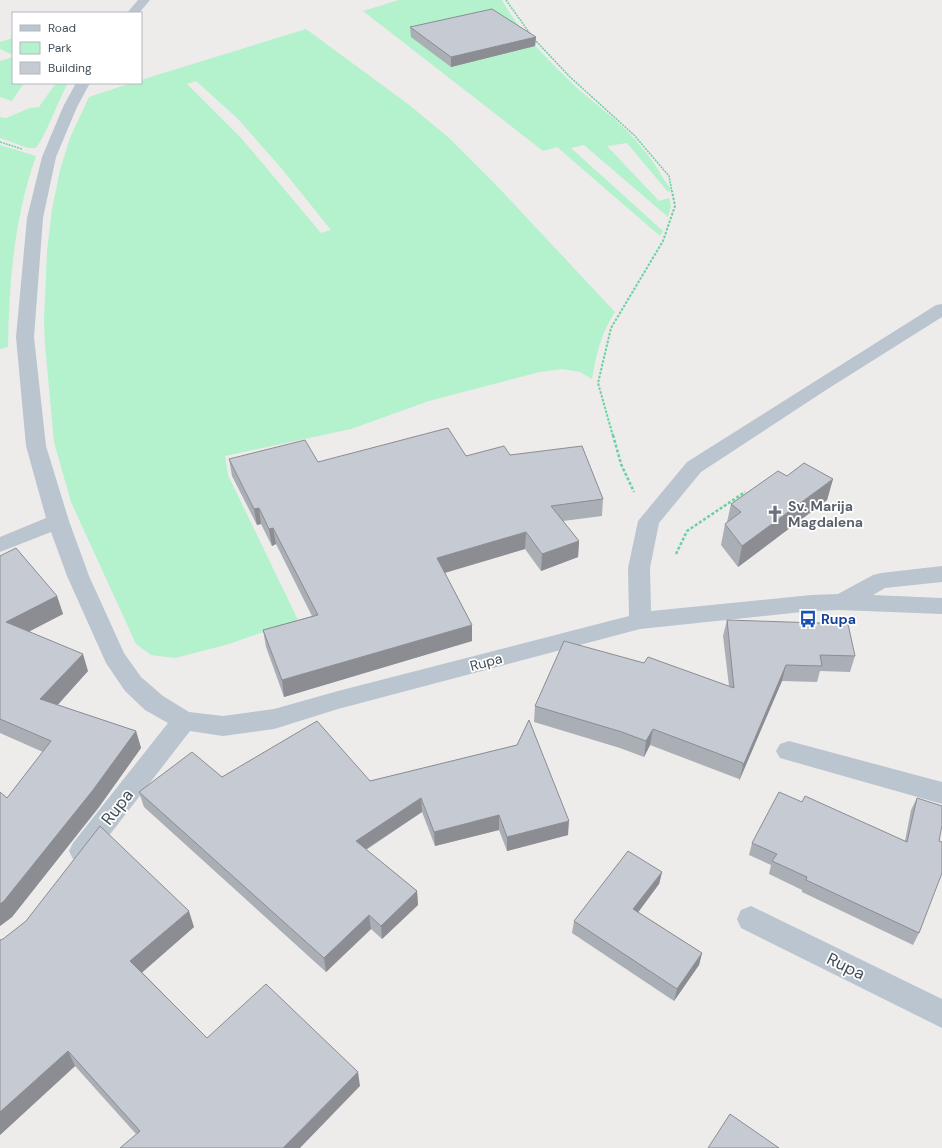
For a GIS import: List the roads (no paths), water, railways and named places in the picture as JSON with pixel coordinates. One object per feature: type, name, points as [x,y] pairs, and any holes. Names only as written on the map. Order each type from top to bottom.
[{"type":"street","points":[[134,12],[144,0]]},
{"type":"street","name":"Rupa","points":[[82,84],[70,107],[49,157],[35,218],[25,337],[36,446],[58,522],[78,576],[114,657],[133,684],[154,703],[184,721],[223,726],[274,719],[338,700],[640,621],[811,603],[840,602],[942,606]]},
{"type":"street","points":[[640,621],[640,568],[649,521],[694,468],[942,308]]},
{"type":"street","points":[[0,545],[58,522]]},
{"type":"street","name":"Rupa","points":[[840,602],[881,581],[942,574]]},
{"type":"street","name":"Rupa","points":[[67,871],[184,721]]},
{"type":"street","points":[[789,751],[942,793]]},
{"type":"street","name":"Rupa","points":[[751,919],[942,1014]]},
{"type":"place","name":"Sv. Marija Magdalena","points":[[775,514]]},
{"type":"place","name":"Rupa","points":[[808,619]]}]
